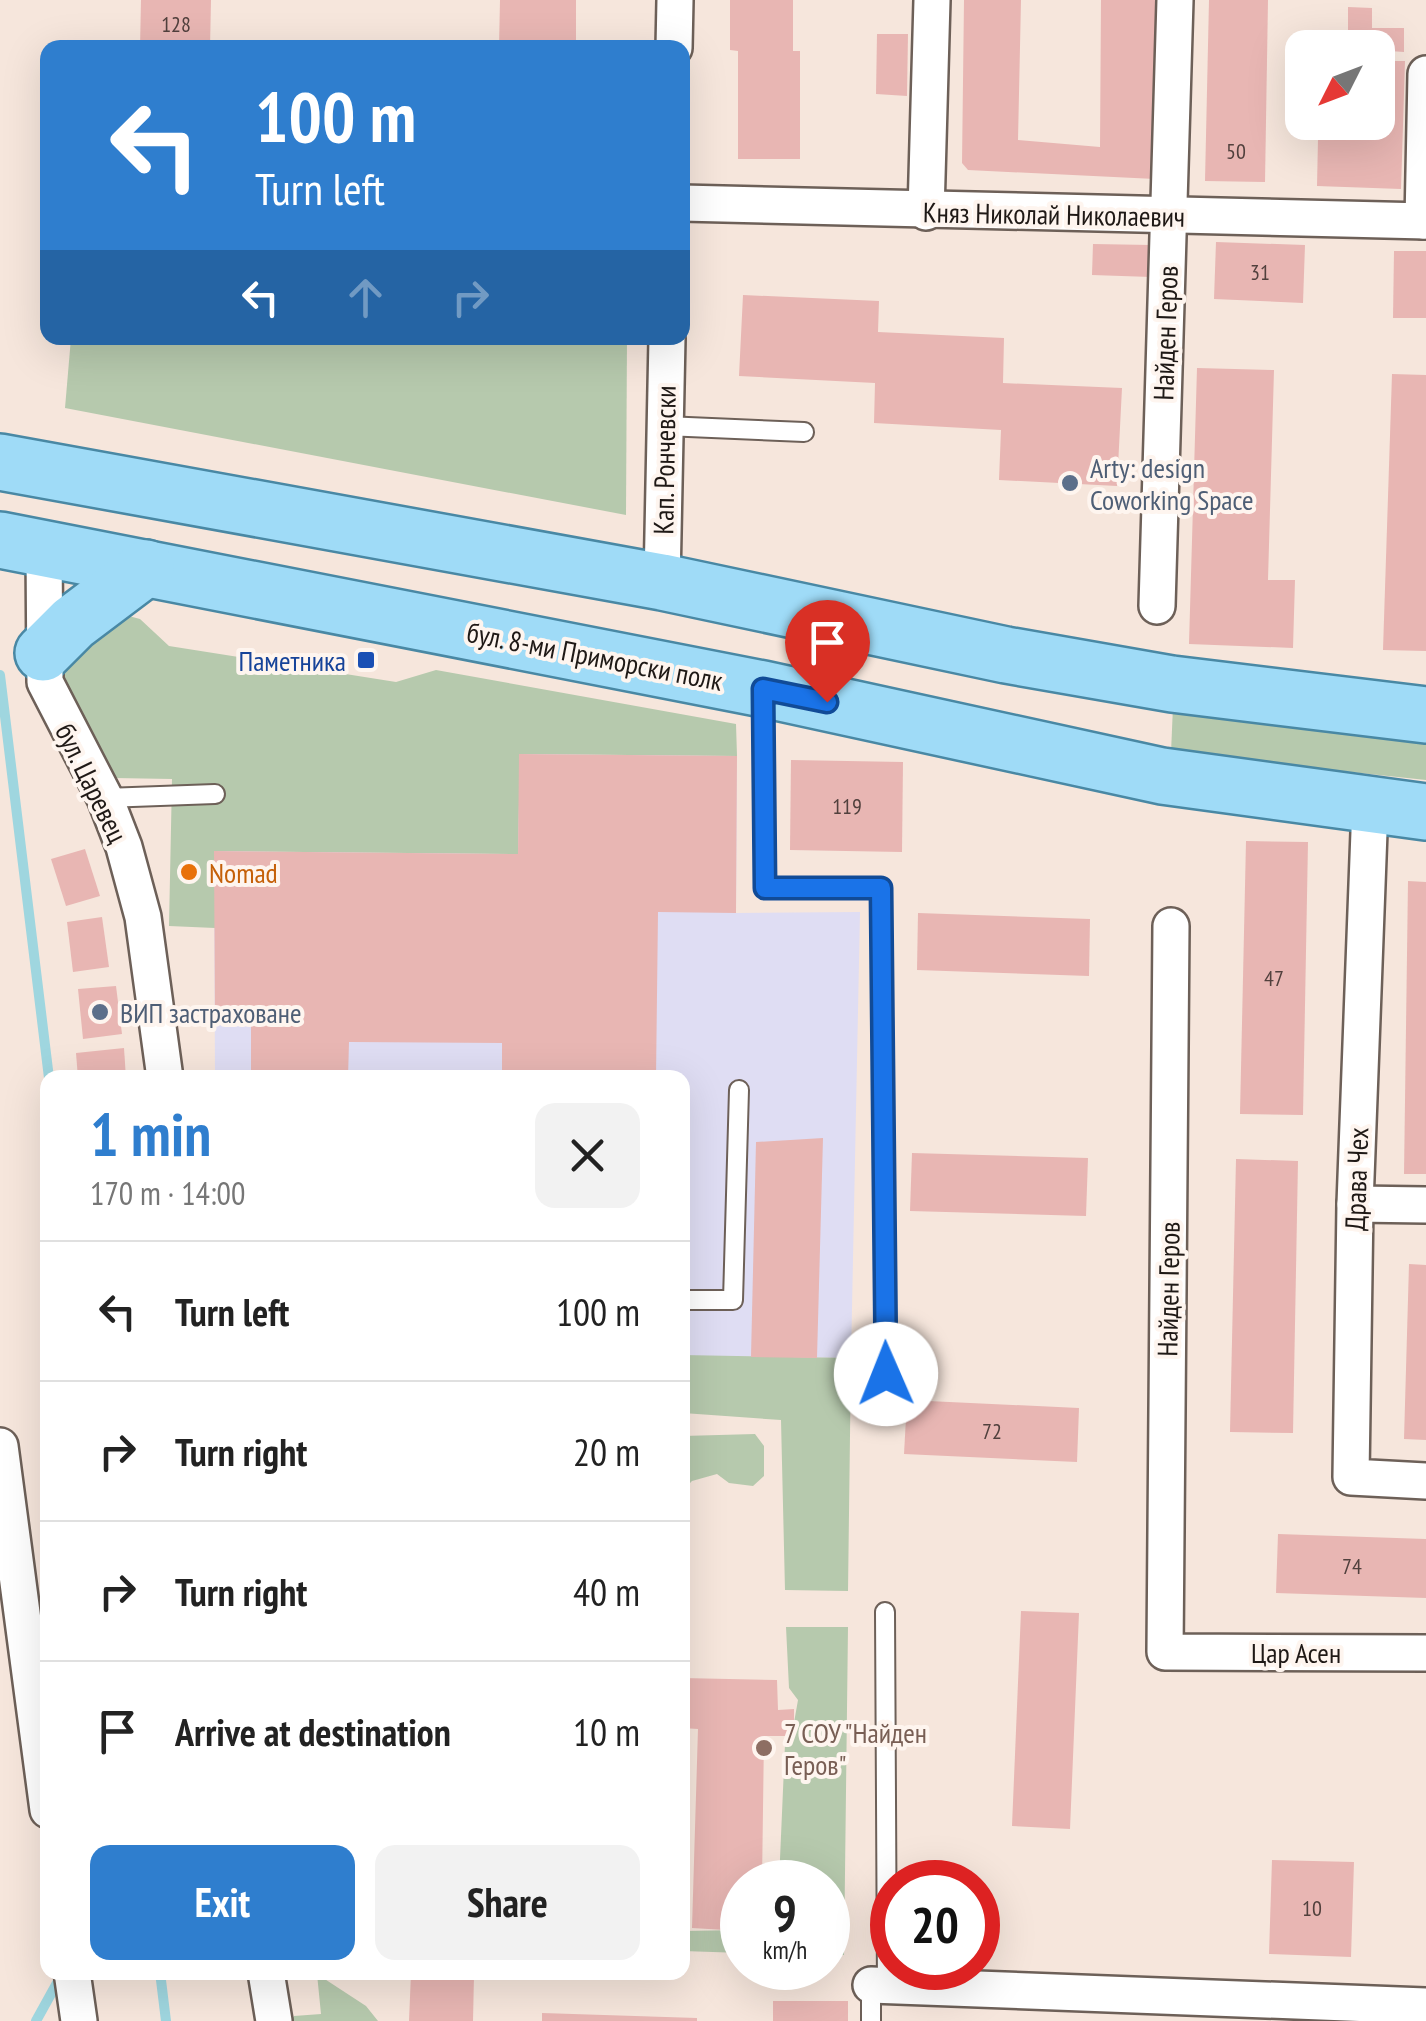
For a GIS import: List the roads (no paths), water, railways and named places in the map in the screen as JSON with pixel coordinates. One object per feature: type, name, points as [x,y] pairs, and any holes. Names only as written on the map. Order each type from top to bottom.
[{"type":"main road","points":[[22,544],[7,469],[662,582],[1006,655],[1172,684],[1426,715]]},
{"type":"main road","name":"бул. 8-ми Приморски полк","points":[[22,544],[763,689],[1162,776],[1426,812]]},
{"type":"main road","points":[[43,653],[73,623],[146,568]]},
{"type":"street","points":[[674,40],[675,0]]},
{"type":"street","points":[[926,212],[932,0]]},
{"type":"street","name":"Найден Геров","points":[[1157,606],[1175,0]]},
{"type":"street","points":[[1425,221],[1426,74]]},
{"type":"street","name":"Княз Николай Николаевич","points":[[690,203],[926,212],[1425,221]]},
{"type":"street","name":"Кап. Рончевски","points":[[662,582],[667,345]]},
{"type":"street","name":"бул. Царевец","points":[[22,544],[43,653],[44,682],[105,798],[144,916],[164,1070]]},
{"type":"street","name":"Драва Чех","points":[[1370,806],[1355,1204],[1351,1477],[1426,1482]]},
{"type":"street","name":"Найден Геров","points":[[1165,1652],[1172,926]]},
{"type":"street","points":[[1355,1204],[1426,1205]]},
{"type":"street","points":[[0,1446],[40,1749]]},
{"type":"street","name":"Цар Асен","points":[[1165,1652],[1426,1653]]},
{"type":"street","points":[[73,1980],[79,2021]]},
{"type":"street","points":[[267,1980],[274,2021]]},
{"type":"street","points":[[965,1990],[1426,2006]]},
{"type":"lane","points":[[665,426],[804,432]]},
{"type":"lane","points":[[763,689],[765,888],[881,888],[886,1374]]},
{"type":"lane","points":[[105,798],[215,794]]},
{"type":"lane","points":[[690,1300],[734,1300],[739,1090]]},
{"type":"lane","points":[[881,1860],[885,1612]]},
{"type":"lane","points":[[870,2021],[878,1990]]},
{"type":"waterway","points":[[0,675],[48,1070]]},
{"type":"waterway","points":[[36,2021],[59,1980]]},
{"type":"waterway","points":[[161,1980],[166,2021]]},
{"type":"place","name":"Arty: design Coworking Space","points":[[1070,483]]},
{"type":"place","name":"Паметника","points":[[366,660]]},
{"type":"place","name":"Nomad","points":[[189,872]]},
{"type":"place","name":"ВИП застраховане","points":[[100,1012]]},
{"type":"place","name":"7 СОУ \"Найден Геров\"","points":[[764,1748]]}]
